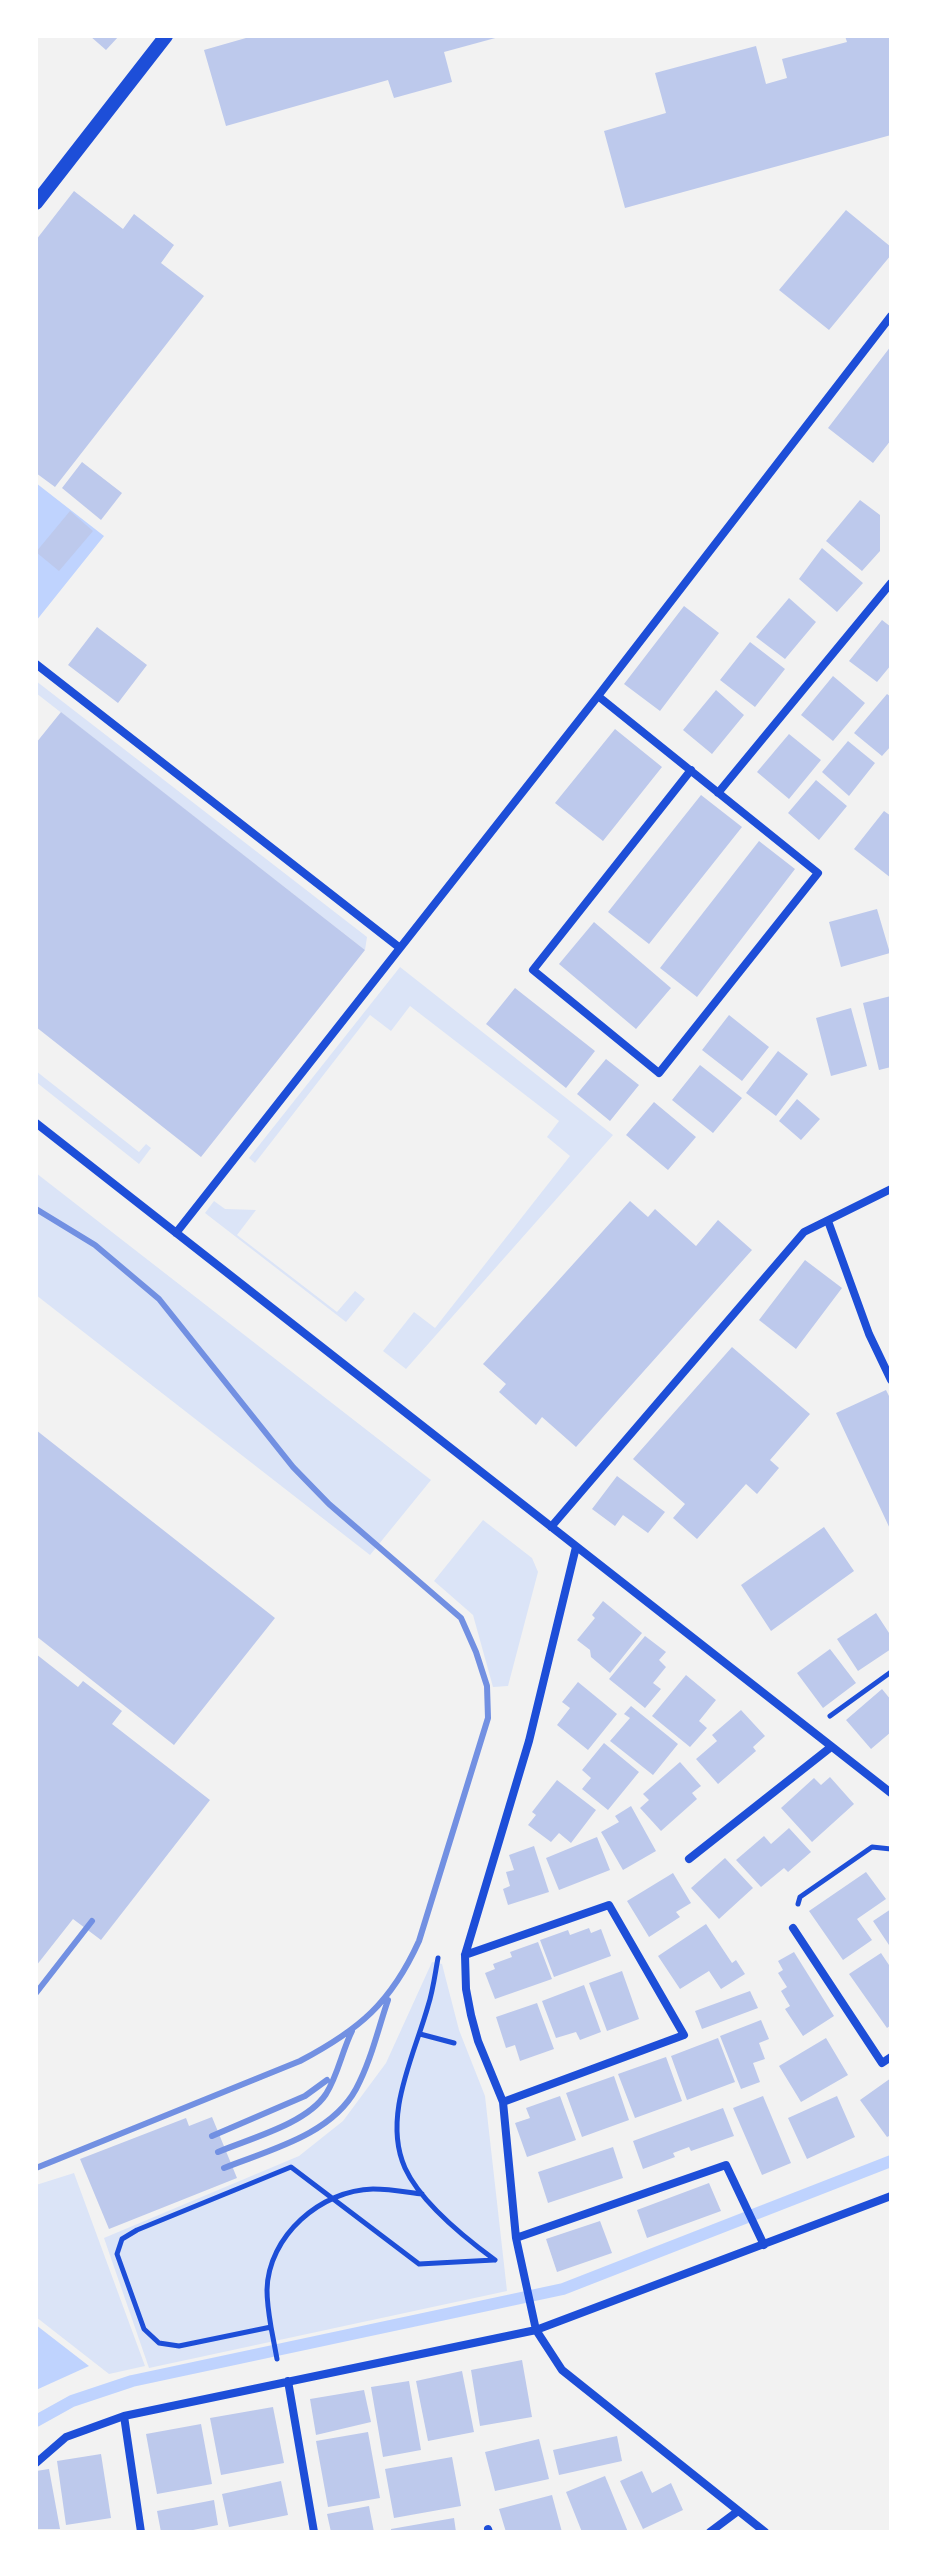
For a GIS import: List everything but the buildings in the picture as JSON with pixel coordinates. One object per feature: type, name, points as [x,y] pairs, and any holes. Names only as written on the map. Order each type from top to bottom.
[{"type":"street","points":[[36,203],[166,36]]},
{"type":"street","points":[[176,1233],[598,696],[891,316]]},
{"type":"street","points":[[718,793],[891,583]]},
{"type":"street","points":[[36,664],[400,948]]},
{"type":"street","points":[[598,696],[691,770],[818,873],[659,1073],[533,970],[691,770]]},
{"type":"street","points":[[36,1123],[891,1793]]},
{"type":"street","points":[[551,1527],[804,1232],[891,1189]]},
{"type":"street","points":[[828,1221],[869,1334],[891,1380]]},
{"type":"street","points":[[576,1547],[529,1741],[465,1955],[466,1989],[478,2041],[503,2102],[516,2238],[536,2330],[562,2370],[765,2532]]},
{"type":"street","points":[[689,1859],[831,1747]]},
{"type":"street","points":[[465,1955],[609,1905],[684,2035],[503,2102]]},
{"type":"street","points":[[793,1928],[882,2063],[891,2057]]},
{"type":"street","points":[[516,2238],[726,2165],[764,2245]]},
{"type":"street","points":[[36,2463],[66,2437],[124,2416],[536,2330],[891,2196]]},
{"type":"street","points":[[288,2381],[314,2532]]},
{"type":"street","points":[[124,2416],[141,2532]]},
{"type":"street","points":[[710,2532],[738,2511]]},
{"type":"path","points":[[811,1730],[891,1672]]},
{"type":"path","points":[[793,1928],[800,1897],[872,1847],[891,1849]]},
{"type":"path","points":[[438,1956],[430,2003],[405,2083],[398,2118],[398,2141],[405,2168],[422,2194],[455,2228],[495,2260]]},
{"type":"path","points":[[271,2327],[179,2346],[159,2343],[144,2329],[138,2314],[117,2254],[122,2239],[137,2230],[291,2167],[419,2264],[495,2260],[523,2269]]},
{"type":"path","points":[[277,2360],[267,2287],[275,2258],[288,2231],[311,2210],[333,2198],[372,2189],[422,2194]]},
{"type":"shaded area","points":[[36,681],[367,937],[365,950],[36,693]]},
{"type":"shaded area","points":[[400,967],[613,1135],[406,1369],[383,1351],[414,1312],[435,1328],[570,1156],[547,1137],[559,1121],[410,1006],[391,1031],[370,1015],[255,1163],[249,1158]]},
{"type":"shaded area","points":[[36,1071],[139,1152],[146,1144],[151,1148],[139,1164],[36,1082]]},
{"type":"shaded area","points":[[36,1173],[431,1480],[370,1555],[36,1295]]},
{"type":"shaded area","points":[[214,1201],[225,1209],[256,1210],[237,1235],[337,1312],[355,1291],[365,1299],[346,1322],[205,1213]]},
{"type":"shaded area","points":[[483,1520],[532,1558],[538,1572],[508,1686],[493,1687],[473,1615],[434,1581]]},
{"type":"shaded area","points":[[432,1962],[442,1964],[459,2030],[485,2096],[507,2291],[149,2368],[104,2238],[299,2156],[343,2121],[386,2063]]},
{"type":"shaded area","points":[[74,2173],[145,2366],[109,2374],[36,2317],[36,2185]]},
{"type":"water","points":[[36,483],[104,536],[36,621]]},
{"type":"water","points":[[36,2325],[89,2366],[36,2390]]},
{"type":"waterway","points":[[36,2421],[72,2401],[132,2381],[563,2289],[891,2161]]},
{"type":"railway","points":[[36,1209],[95,1245],[159,1299],[293,1467],[329,1504],[461,1618],[487,1686],[488,1718],[419,1941],[397,1982],[371,2013],[340,2038],[300,2061],[36,2168]]},
{"type":"railway","points":[[36,1993],[92,1921]]},
{"type":"railway","points":[[224,2168],[298,2139],[345,2105],[366,2067],[388,2000]]},
{"type":"railway","points":[[218,2152],[292,2122],[317,2105],[330,2087],[352,2031]]},
{"type":"railway","points":[[212,2136],[305,2096],[327,2080]]}]
